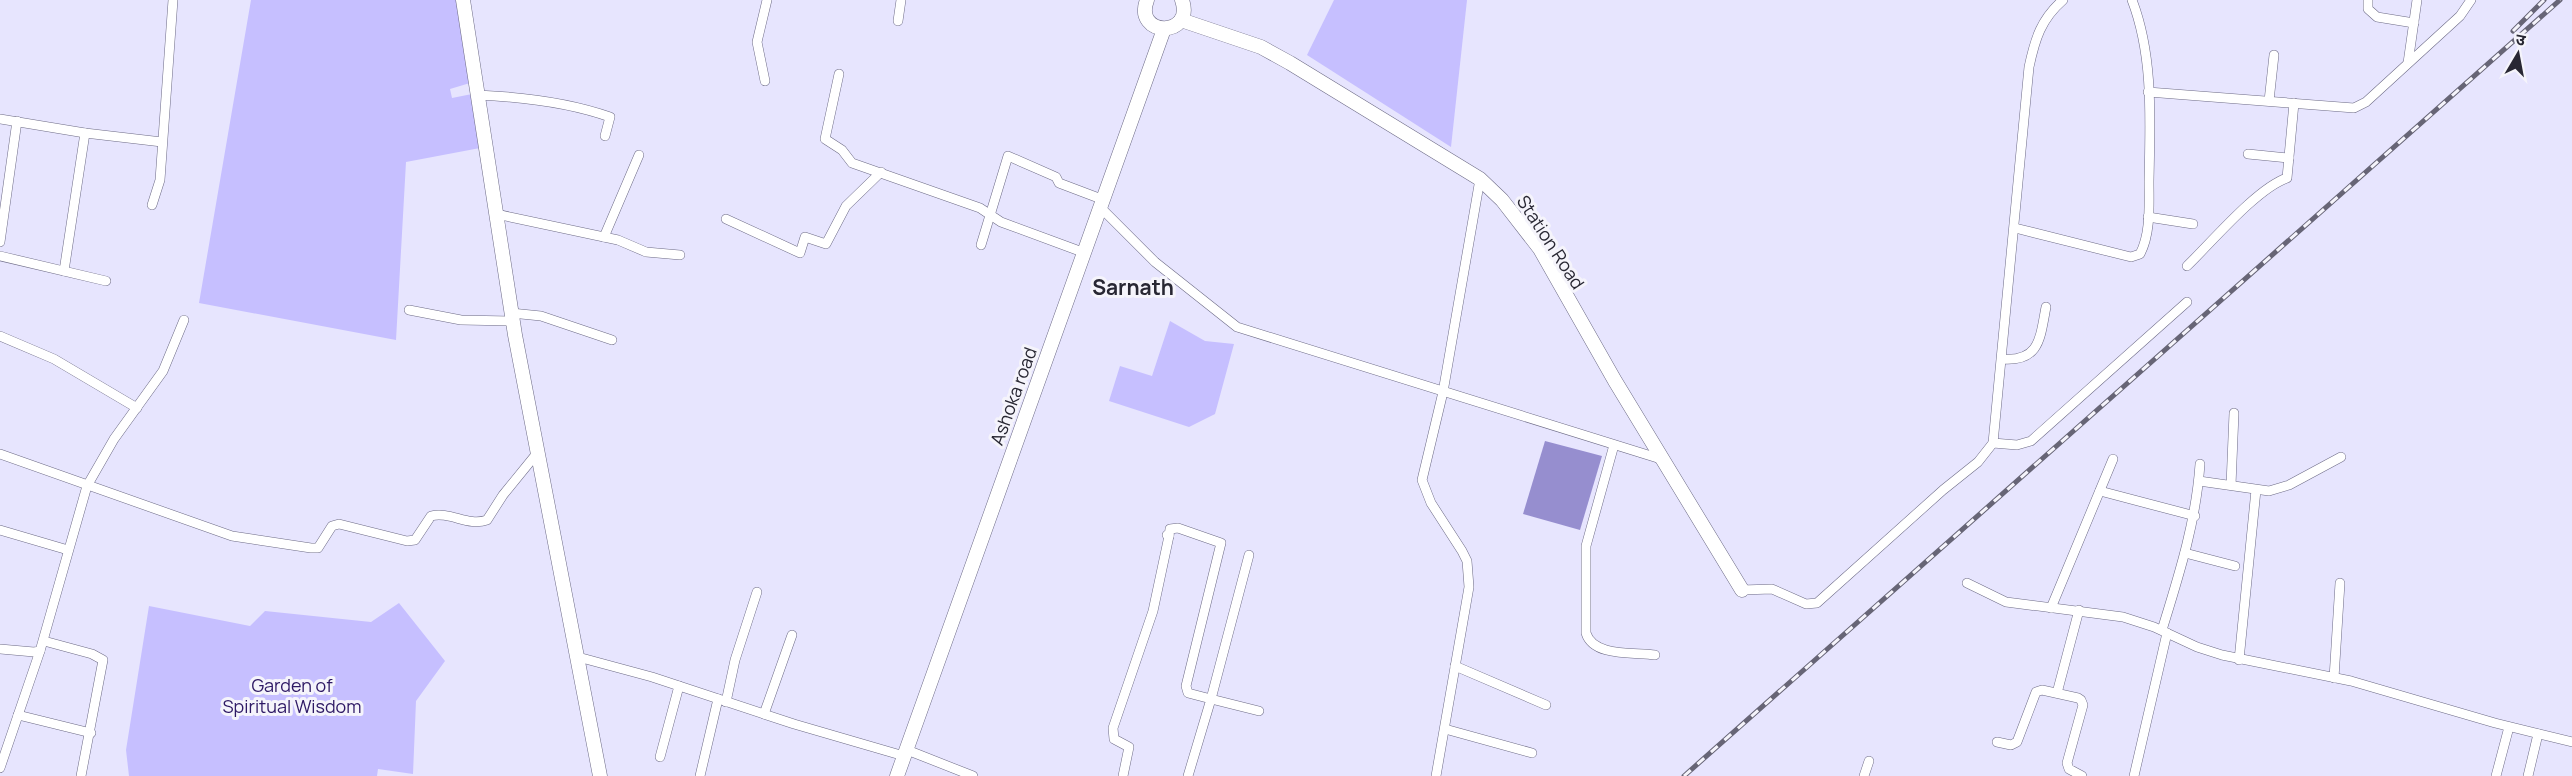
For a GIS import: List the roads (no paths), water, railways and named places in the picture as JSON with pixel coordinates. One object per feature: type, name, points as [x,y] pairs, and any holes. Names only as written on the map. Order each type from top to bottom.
[{"type":"street","points":[[152,205],[160,180],[173,0]]},
{"type":"street","points":[[765,81],[757,42],[767,0]]},
{"type":"street","points":[[898,21],[901,0]]},
{"type":"street","points":[[1147,0],[1144,8],[1148,20],[1158,28],[1164,29],[1171,28],[1181,20],[1184,14],[1182,0]]},
{"type":"street","points":[[1742,591],[1772,589],[1806,604],[1817,603],[1943,490],[1978,462],[1993,443],[2030,67],[2040,27],[2050,12],[2063,0]]},
{"type":"street","points":[[2015,228],[2136,257],[2143,248],[2148,217],[2148,92],[2144,44],[2132,0]]},
{"type":"street","points":[[2368,0],[2368,9],[2373,15],[2414,23]]},
{"type":"street","points":[[2408,63],[2417,0]]},
{"type":"street","points":[[2148,92],[2354,108],[2366,102],[2460,16],[2472,1]]},
{"type":"street","points":[[464,2],[512,317],[600,776]]},
{"type":"street","name":"Station Road","points":[[1181,20],[1261,48],[1290,63],[1480,179],[1503,200],[1540,249],[1615,381],[1742,591]]},
{"type":"street","name":"Ashoka road","points":[[897,776],[1164,29]]},
{"type":"street","points":[[2269,101],[2274,55]]},
{"type":"street","points":[[839,74],[825,139],[842,150],[852,163],[991,214],[1001,222],[1085,253]]},
{"type":"street","points":[[478,94],[516,97],[591,110],[610,117],[605,136]]},
{"type":"street","points":[[2187,267],[2256,199],[2277,182],[2287,178],[2294,102]]},
{"type":"street","points":[[0,118],[85,133],[162,142]]},
{"type":"street","points":[[0,242],[17,121]]},
{"type":"street","points":[[64,271],[75,211],[85,133]]},
{"type":"street","points":[[2248,154],[2289,158]]},
{"type":"street","points":[[604,237],[639,155]]},
{"type":"street","points":[[981,245],[1008,156],[1056,177],[1059,183],[1103,204],[1155,261],[1237,327],[1664,460]]},
{"type":"street","points":[[726,219],[800,253],[804,237],[826,244],[846,206],[881,172]]},
{"type":"street","points":[[1436,776],[1468,587],[1467,561],[1431,503],[1422,480],[1443,392],[1480,179]]},
{"type":"street","points":[[496,214],[604,237],[646,252],[680,255]]},
{"type":"street","points":[[2148,217],[2193,224]]},
{"type":"street","points":[[0,256],[106,281]]},
{"type":"street","points":[[1993,443],[2017,445],[2031,441],[2187,302]]},
{"type":"street","points":[[2002,358],[2022,359],[2033,351],[2040,336],[2046,307]]},
{"type":"street","points":[[409,310],[466,321],[541,316],[612,340]]},
{"type":"street","points":[[0,768],[44,640],[87,486],[114,439],[164,371],[184,320]]},
{"type":"street","points":[[0,336],[54,359],[137,408]]},
{"type":"street","points":[[2230,486],[2234,413]]},
{"type":"street","points":[[1614,445],[1585,554],[1586,633],[1590,644],[1599,649],[1655,655]]},
{"type":"street","points":[[0,454],[232,536],[294,547],[318,548],[332,526],[339,524],[407,542],[415,540],[430,516],[440,514],[480,523],[487,520],[503,495],[538,452]]},
{"type":"street","points":[[2199,481],[2269,491],[2289,485],[2341,457]]},
{"type":"street","points":[[2051,608],[2114,459]]},
{"type":"street","points":[[2134,776],[2164,632],[2195,516],[2200,464]]},
{"type":"street","points":[[2239,660],[2256,490]]},
{"type":"street","points":[[2100,491],[2195,516]]},
{"type":"street","points":[[1123,776],[1129,747],[1114,739],[1113,728],[1153,611],[1170,529],[1178,528],[1221,543],[1186,686],[1188,693],[1259,711]]},
{"type":"street","points":[[0,530],[68,550]]},
{"type":"street","points":[[2185,553],[2235,566]]},
{"type":"street","points":[[1188,776],[1249,555]]},
{"type":"street","points":[[2334,678],[2340,582]]},
{"type":"street","points":[[1966,583],[2006,602],[2123,617],[2197,647],[2239,660],[2382,689],[2509,727],[2572,742]]},
{"type":"street","points":[[700,776],[757,592]]},
{"type":"street","points":[[2057,693],[2079,610]]},
{"type":"street","points":[[764,714],[792,635]]},
{"type":"street","points":[[44,640],[92,654],[103,660],[91,733],[81,776]]},
{"type":"street","points":[[0,649],[40,651]]},
{"type":"street","points":[[578,657],[679,686],[764,714],[906,753],[973,776]]},
{"type":"street","points":[[1455,666],[1546,705]]},
{"type":"street","points":[[660,757],[679,686]]},
{"type":"street","points":[[1997,742],[2011,745],[2017,742],[2036,692],[2042,690],[2078,698],[2082,703],[2067,763],[2069,769],[2082,776]]},
{"type":"street","points":[[18,715],[91,733]]},
{"type":"street","points":[[2496,776],[2509,727]]},
{"type":"street","points":[[1445,729],[1532,753]]},
{"type":"street","points":[[2528,776],[2538,734]]},
{"type":"street","points":[[1864,776],[1869,761]]},
{"type":"railway","points":[[2513,31],[2544,0]]},
{"type":"railway","points":[[1684,776],[2560,0]]},
{"type":"district","name":"Sarnath","points":[[1133,287]]},
{"type":"park label","name":"Garden of Spiritual Wisdom","points":[[292,695]]}]
